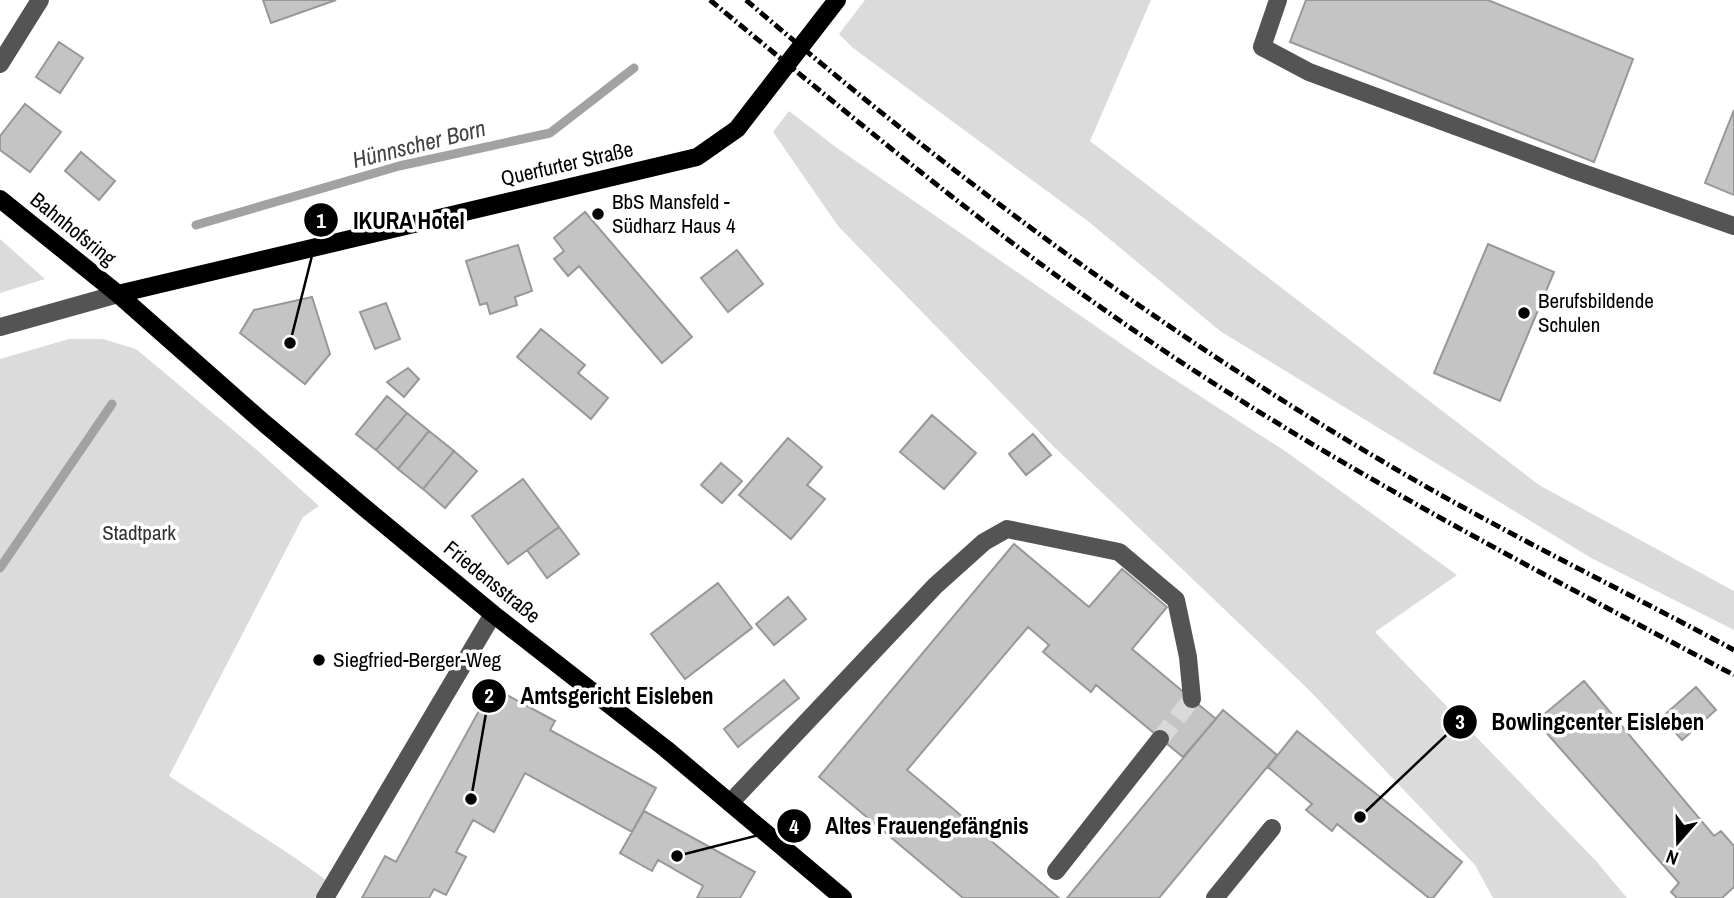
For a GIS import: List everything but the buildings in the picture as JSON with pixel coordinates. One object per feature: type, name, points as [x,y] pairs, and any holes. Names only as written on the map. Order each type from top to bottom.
[{"type":"main road","name":"Querfurter Straße","points":[[118,294],[696,157],[737,129],[837,0]]},
{"type":"main road","name":"Bahnhofsring","points":[[0,199],[118,294]]},
{"type":"main road","name":"Friedensstraße","points":[[118,294],[264,423],[493,614],[581,680],[843,898]]},
{"type":"street","points":[[0,64],[40,0]]},
{"type":"street","points":[[1279,0],[1262,47],[1309,72],[1734,226]]},
{"type":"street","points":[[0,327],[118,294]]},
{"type":"street","points":[[730,803],[936,586],[984,542],[1007,529],[1119,552],[1177,600],[1188,657],[1192,699]]},
{"type":"street","points":[[325,898],[493,614]]},
{"type":"street","points":[[1056,871],[1160,739]]},
{"type":"street","points":[[1215,898],[1272,828]]},
{"type":"green space","points":[[865,0],[1151,0],[1090,141],[1539,485],[1734,591],[1734,630],[1591,558],[1220,331],[1089,222],[853,48],[839,34]]},
{"type":"green space","points":[[789,111],[837,148],[1149,363],[1288,453],[1457,575],[1375,632],[1596,861],[1627,898],[1493,898],[1475,865],[1309,690],[1052,445],[838,226],[773,132]]},
{"type":"green space","points":[[0,239],[45,279],[0,293]]},
{"type":"green space","name":"Stadtpark","points":[[69,339],[103,339],[136,349],[257,450],[319,506],[303,517],[169,776],[326,880],[315,898],[0,898],[0,359]]},
{"type":"waterway","name":"Hünnscher Born","points":[[196,225],[399,166],[550,133],[634,68]]},
{"type":"waterway","name":"Hünnscher Born","points":[[0,568],[112,404]]},
{"type":"tunnel","points":[[1160,739],[1192,699]]},
{"type":"railway","points":[[710,0],[1013,244],[1193,370],[1421,507],[1734,675]]},
{"type":"railway","points":[[746,0],[975,186],[1054,245],[1215,357],[1425,486],[1734,650]]},
{"type":"place","name":"BbS Mansfeld - Südharz Haus 4","points":[[598,214]]},
{"type":"place","name":"Berufsbildende Schulen","points":[[1524,313]]},
{"type":"place","name":"IKURA Hotel","points":[[290,343]]},
{"type":"place","name":"Siegfried-Berger-Weg","points":[[319,660]]},
{"type":"place","name":"Amtsgericht Eisleben","points":[[471,799]]},
{"type":"place","name":"Bowlingcenter Eisleben","points":[[1360,817]]},
{"type":"place","name":"Altes Frauengefängnis","points":[[677,856]]}]
